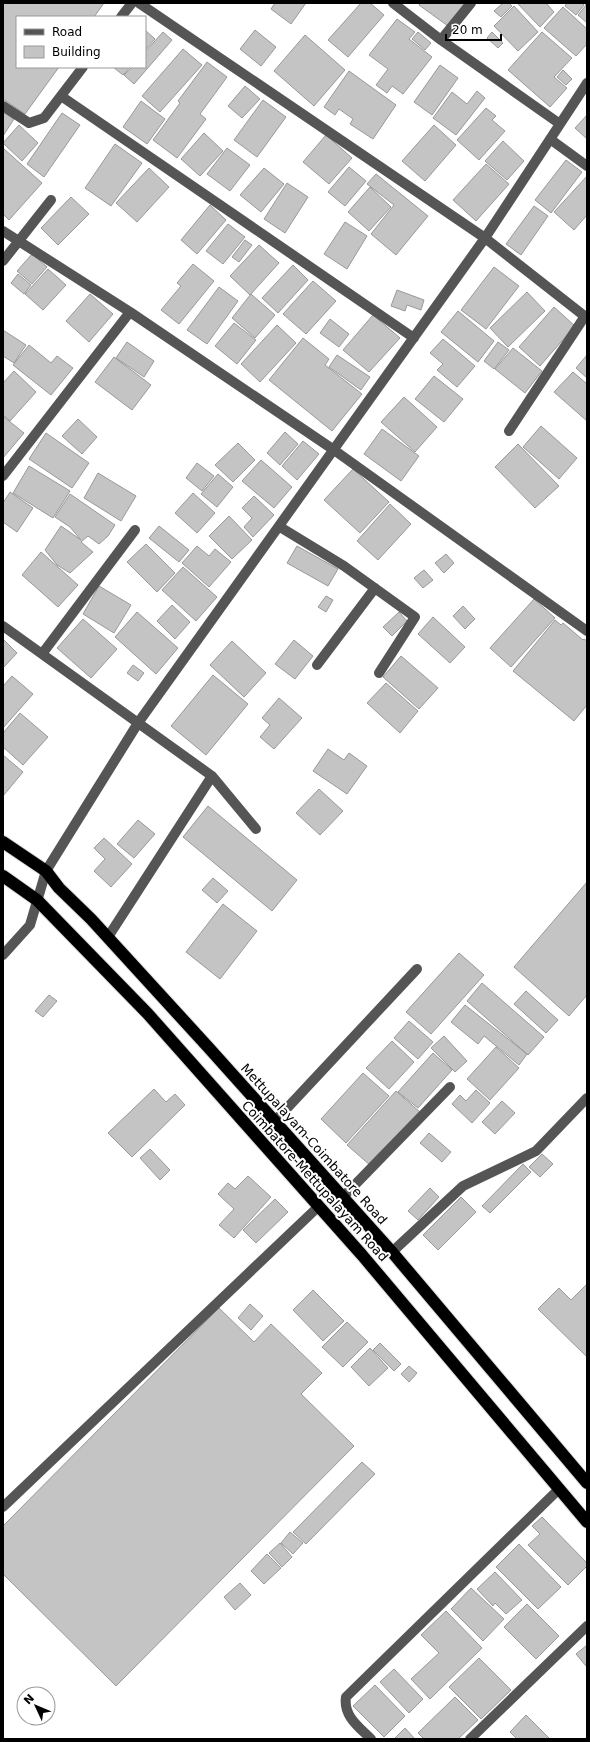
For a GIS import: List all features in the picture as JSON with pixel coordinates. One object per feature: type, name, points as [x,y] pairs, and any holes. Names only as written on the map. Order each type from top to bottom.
[{"type":"highway","name":"Mettupalayam-Coimbatore Road","points":[[3,842],[46,871],[59,888],[108,937],[392,1252],[587,1483]]},
{"type":"highway","name":"Coimbatore-Mettupalayam Road","points":[[3,876],[37,900],[148,1014],[362,1255],[587,1522]]},
{"type":"street","points":[[122,16],[132,3]]},
{"type":"street","points":[[140,3],[485,238],[586,317],[509,431]]},
{"type":"street","points":[[393,3],[441,40],[560,124]]},
{"type":"street","points":[[441,40],[471,3]]},
{"type":"street","points":[[3,106],[29,123],[44,118],[82,68]]},
{"type":"street","points":[[3,955],[30,925],[46,871],[138,723],[280,527],[485,238],[587,83]]},
{"type":"street","points":[[61,96],[414,338]]},
{"type":"street","points":[[550,139],[587,166]]},
{"type":"street","points":[[3,261],[51,200]]},
{"type":"street","points":[[3,231],[130,312],[334,450],[587,631]]},
{"type":"street","points":[[3,476],[130,312]]},
{"type":"street","points":[[280,527],[344,566],[416,617],[379,673]]},
{"type":"street","points":[[42,654],[135,530]]},
{"type":"street","points":[[317,665],[374,588]]},
{"type":"street","points":[[3,626],[212,776],[256,829]]},
{"type":"street","points":[[108,937],[212,776]]},
{"type":"street","points":[[275,1121],[417,969]]},
{"type":"street","points":[[342,1197],[450,1087]]},
{"type":"street","points":[[392,1252],[464,1186],[536,1152],[587,1098]]},
{"type":"street","points":[[3,1507],[319,1206]]},
{"type":"street","points":[[371,1739],[347,1714],[344,1705],[346,1697],[559,1489]]},
{"type":"street","points":[[470,1739],[587,1626]]},
{"type":"building","points":[[3,3],[104,3],[95,16],[16,16],[16,68],[58,68],[25,114],[3,99]]},
{"type":"building","points":[[275,3],[306,3],[291,24],[271,9]]},
{"type":"building","points":[[361,3],[370,3],[384,15],[348,57],[328,40]]},
{"type":"building","points":[[420,3],[465,3],[448,26],[419,5]]},
{"type":"building","points":[[503,3],[509,3],[512,6],[501,17],[494,11]]},
{"type":"building","points":[[517,3],[546,3],[554,12],[540,27]]},
{"type":"building","points":[[567,3],[582,3],[584,5],[576,15],[565,6]]},
{"type":"building","points":[[584,3],[587,3],[587,23],[578,15],[586,5]]},
{"type":"building","points":[[514,6],[538,32],[518,51],[494,26]]},
{"type":"building","points":[[563,7],[587,29],[587,44],[576,56],[544,28]]},
{"type":"building","points":[[397,19],[415,32],[409,39],[432,57],[403,94],[392,86],[387,93],[376,85],[388,69],[369,55]]},
{"type":"building","points":[[255,30],[276,47],[261,66],[240,49]]},
{"type":"building","points":[[146,31],[155,39],[146,49]]},
{"type":"building","points":[[163,32],[172,40],[134,84],[124,75],[131,68],[146,68],[146,51]]},
{"type":"building","points":[[418,32],[431,43],[425,50],[412,39]]},
{"type":"building","points":[[492,32],[503,43],[498,48],[487,38]]},
{"type":"building","points":[[542,32],[572,58],[554,77],[567,88],[550,107],[508,70]]},
{"type":"building","points":[[305,35],[345,70],[314,106],[274,71]]},
{"type":"building","points":[[183,49],[202,65],[160,112],[142,96]]},
{"type":"building","points":[[207,62],[227,77],[200,114],[206,119],[177,158],[153,140],[180,103],[178,101]]},
{"type":"building","points":[[440,65],[458,78],[432,115],[414,102]]},
{"type":"building","points":[[114,68],[129,68],[123,75]]},
{"type":"building","points":[[563,70],[572,79],[566,85],[557,77]]},
{"type":"building","points":[[349,71],[396,105],[373,139],[350,124],[353,119],[339,109],[335,115],[324,107]]},
{"type":"building","points":[[245,86],[260,99],[242,118],[228,106]]},
{"type":"building","points":[[477,91],[485,98],[456,135],[433,118],[452,92],[467,104]]},
{"type":"building","points":[[263,100],[286,117],[257,157],[234,140]]},
{"type":"building","points":[[141,101],[165,119],[147,144],[123,127]]},
{"type":"building","points":[[486,108],[496,116],[492,120],[505,131],[479,160],[457,140]]},
{"type":"building","points":[[3,112],[14,119],[3,136]]},
{"type":"building","points":[[62,113],[80,125],[44,177],[27,164]]},
{"type":"building","points":[[587,115],[587,139],[575,128]]},
{"type":"building","points":[[19,125],[38,143],[22,161],[3,143]]},
{"type":"building","points":[[434,125],[456,145],[425,181],[402,161]]},
{"type":"building","points":[[204,133],[223,151],[200,176],[181,159]]},
{"type":"building","points":[[326,135],[352,158],[329,184],[303,162]]},
{"type":"building","points":[[503,141],[524,161],[507,180],[485,161]]},
{"type":"building","points":[[115,144],[142,163],[111,206],[85,188]]},
{"type":"building","points":[[3,148],[42,183],[9,220],[3,214]]},
{"type":"building","points":[[227,148],[250,165],[230,191],[207,174]]},
{"type":"building","points":[[566,160],[582,172],[551,213],[535,200]]},
{"type":"building","points":[[486,164],[509,184],[476,221],[453,200]]},
{"type":"building","points":[[349,167],[366,181],[345,206],[328,192]]},
{"type":"building","points":[[149,168],[169,187],[137,222],[116,203]]},
{"type":"building","points":[[264,168],[284,184],[261,212],[240,195]]},
{"type":"building","points":[[376,174],[428,216],[396,255],[371,234],[394,205],[367,184]]},
{"type":"building","points":[[587,176],[587,215],[574,230],[554,212]]},
{"type":"building","points":[[287,183],[308,197],[285,233],[264,219]]},
{"type":"building","points":[[370,187],[391,207],[369,231],[348,212]]},
{"type":"building","points":[[71,197],[89,214],[58,245],[41,228]]},
{"type":"building","points":[[210,205],[226,220],[197,254],[181,240]]},
{"type":"building","points":[[534,206],[548,216],[521,255],[506,244]]},
{"type":"building","points":[[345,222],[367,236],[347,269],[324,254]]},
{"type":"building","points":[[228,224],[245,237],[223,264],[206,251]]},
{"type":"building","points":[[245,240],[252,245],[239,262],[232,257]]},
{"type":"building","points":[[259,245],[279,263],[250,295],[230,276]]},
{"type":"building","points":[[32,254],[47,267],[32,284],[17,271]]},
{"type":"building","points":[[193,264],[214,281],[179,324],[161,310],[181,286],[177,283]]},
{"type":"building","points":[[293,265],[308,280],[278,313],[262,298]]},
{"type":"building","points":[[494,267],[519,286],[486,329],[461,310]]},
{"type":"building","points":[[48,269],[66,285],[43,310],[25,294]]},
{"type":"building","points":[[18,274],[31,285],[24,294],[11,283]]},
{"type":"building","points":[[313,281],[336,301],[306,334],[283,314]]},
{"type":"building","points":[[219,287],[238,301],[207,344],[187,330]]},
{"type":"building","points":[[397,290],[424,300],[421,310],[407,305],[405,311],[391,306]]},
{"type":"building","points":[[527,292],[545,311],[508,347],[490,328]]},
{"type":"building","points":[[90,294],[113,314],[89,342],[66,321]]},
{"type":"building","points":[[251,294],[275,315],[255,338],[232,318]]},
{"type":"building","points":[[554,307],[575,326],[540,366],[519,347]]},
{"type":"building","points":[[458,311],[494,341],[478,362],[441,332]]},
{"type":"building","points":[[373,315],[400,338],[369,372],[343,350]]},
{"type":"building","points":[[330,319],[349,334],[339,347],[320,333]]},
{"type":"building","points":[[234,323],[256,340],[237,364],[215,346]]},
{"type":"building","points":[[277,325],[296,343],[260,382],[241,364]]},
{"type":"building","points":[[3,330],[26,345],[14,363],[3,356]]},
{"type":"building","points":[[303,338],[329,359],[325,365],[362,394],[332,431],[269,380]]},
{"type":"building","points":[[443,339],[475,366],[457,387],[437,370],[443,364],[430,353]]},
{"type":"building","points":[[127,342],[154,361],[144,377],[116,358]]},
{"type":"building","points":[[498,342],[509,350],[494,369],[484,361]]},
{"type":"building","points":[[29,345],[51,363],[57,356],[73,368],[51,395],[13,365]]},
{"type":"building","points":[[513,348],[542,371],[525,393],[495,369]]},
{"type":"building","points":[[337,355],[370,377],[361,390],[329,367]]},
{"type":"building","points":[[587,355],[587,378],[576,368]]},
{"type":"building","points":[[114,357],[151,385],[132,410],[95,382]]},
{"type":"building","points":[[14,371],[36,392],[10,421],[3,415],[3,383]]},
{"type":"building","points":[[573,372],[587,384],[587,421],[554,392]]},
{"type":"building","points":[[434,376],[463,399],[444,422],[415,399]]},
{"type":"building","points":[[404,397],[437,427],[415,452],[381,422]]},
{"type":"building","points":[[4,417],[24,433],[3,458],[3,419]]},
{"type":"building","points":[[78,419],[97,437],[82,454],[62,436]]},
{"type":"building","points":[[541,426],[577,458],[559,479],[523,447]]},
{"type":"building","points":[[382,429],[419,456],[401,481],[364,454]]},
{"type":"building","points":[[285,432],[298,444],[280,465],[267,453]]},
{"type":"building","points":[[46,433],[89,463],[72,488],[29,459]]},
{"type":"building","points":[[303,441],[319,454],[297,480],[282,466]]},
{"type":"building","points":[[238,443],[255,460],[233,482],[215,465]]},
{"type":"building","points":[[518,444],[559,486],[535,508],[495,467]]},
{"type":"building","points":[[261,460],[292,487],[274,508],[242,481]]},
{"type":"building","points":[[197,463],[214,476],[202,491],[186,478]]},
{"type":"building","points":[[29,466],[70,491],[53,518],[13,493]]},
{"type":"building","points":[[353,469],[389,502],[360,533],[324,500]]},
{"type":"building","points":[[98,473],[136,496],[121,521],[84,498]]},
{"type":"building","points":[[218,474],[233,487],[217,507],[201,494]]},
{"type":"building","points":[[10,492],[33,508],[17,532],[3,522],[3,503]]},
{"type":"building","points":[[193,493],[215,513],[197,533],[175,513]]},
{"type":"building","points":[[70,494],[115,525],[108,536],[99,544],[88,536],[81,542],[93,552],[70,573],[57,565],[45,550],[61,526],[81,540],[70,527],[55,517]]},
{"type":"building","points":[[254,496],[274,515],[253,537],[244,527],[252,518],[242,508]]},
{"type":"building","points":[[390,504],[411,524],[378,560],[357,541]]},
{"type":"building","points":[[229,516],[252,540],[232,559],[209,536]]},
{"type":"building","points":[[159,526],[189,550],[179,562],[149,538]]},
{"type":"building","points":[[146,544],[175,573],[157,592],[127,562]]},
{"type":"building","points":[[197,546],[209,556],[215,549],[231,562],[209,587],[182,563]]},
{"type":"building","points":[[297,546],[338,569],[328,586],[287,563]]},
{"type":"building","points":[[41,552],[78,585],[58,607],[22,575]]},
{"type":"building","points":[[446,554],[454,563],[444,573],[435,563]]},
{"type":"building","points":[[183,567],[217,597],[196,621],[162,590]]},
{"type":"building","points":[[424,570],[433,580],[423,588],[414,578]]},
{"type":"building","points":[[99,586],[131,605],[114,633],[83,614]]},
{"type":"building","points":[[326,596],[333,600],[326,612],[318,607]]},
{"type":"building","points":[[534,599],[555,618],[511,667],[490,648]]},
{"type":"building","points":[[172,605],[190,622],[175,639],[157,621]]},
{"type":"building","points":[[463,606],[475,619],[465,629],[453,616]]},
{"type":"building","points":[[137,612],[178,648],[156,674],[115,637]]},
{"type":"building","points":[[399,612],[407,621],[392,636],[383,627]]},
{"type":"building","points":[[433,617],[465,647],[450,663],[418,634]]},
{"type":"building","points":[[83,619],[117,649],[91,678],[57,648]]},
{"type":"building","points":[[555,620],[561,625],[563,623],[583,640],[584,639],[587,641],[587,705],[574,721],[513,671]]},
{"type":"building","points":[[3,639],[17,653],[3,668]]},
{"type":"building","points":[[294,640],[313,656],[295,679],[275,664]]},
{"type":"building","points":[[232,641],[266,673],[244,697],[210,665]]},
{"type":"building","points":[[401,656],[438,688],[419,709],[383,677]]},
{"type":"building","points":[[133,665],[144,673],[138,681],[127,673]]},
{"type":"building","points":[[213,675],[248,704],[206,755],[171,726]]},
{"type":"building","points":[[12,676],[33,694],[3,728],[3,686]]},
{"type":"building","points":[[386,683],[418,711],[400,733],[367,703]]},
{"type":"building","points":[[279,698],[302,718],[274,749],[260,737],[270,725],[262,718]]},
{"type":"building","points":[[20,713],[48,737],[23,765],[3,747],[3,733]]},
{"type":"building","points":[[328,749],[344,760],[349,753],[367,766],[347,794],[313,771]]},
{"type":"building","points":[[3,755],[23,772],[3,796]]},
{"type":"building","points":[[319,789],[343,811],[320,835],[296,813]]},
{"type":"building","points":[[208,806],[297,880],[272,911],[183,837]]},
{"type":"building","points":[[138,820],[155,834],[134,858],[117,844]]},
{"type":"building","points":[[104,838],[132,864],[111,887],[94,871],[105,859],[94,848]]},
{"type":"building","points":[[213,878],[228,891],[217,903],[202,890]]},
{"type":"building","points":[[587,882],[587,995],[569,1016],[514,967]]},
{"type":"building","points":[[223,904],[257,931],[220,979],[186,952]]},
{"type":"building","points":[[459,953],[484,975],[431,1034],[406,1012]]},
{"type":"building","points":[[482,983],[544,1037],[528,1055],[467,1001]]},
{"type":"building","points":[[526,991],[558,1020],[546,1033],[514,1004]]},
{"type":"building","points":[[49,995],[57,1001],[43,1017],[35,1011]]},
{"type":"building","points":[[465,1005],[527,1054],[519,1065],[484,1036],[478,1044],[451,1022]]},
{"type":"building","points":[[409,1021],[433,1042],[418,1059],[394,1038]]},
{"type":"building","points":[[444,1036],[467,1061],[455,1072],[431,1048]]},
{"type":"building","points":[[392,1041],[414,1062],[389,1089],[366,1068]]},
{"type":"building","points":[[496,1047],[519,1068],[490,1100],[467,1079]]},
{"type":"building","points":[[433,1053],[452,1070],[418,1108],[398,1092]]},
{"type":"building","points":[[363,1073],[389,1096],[346,1143],[321,1119]]},
{"type":"building","points":[[154,1089],[166,1102],[175,1094],[185,1105],[132,1157],[108,1133]]},
{"type":"building","points":[[476,1090],[490,1103],[472,1123],[452,1104],[460,1095],[466,1101]]},
{"type":"building","points":[[396,1091],[420,1112],[371,1166],[347,1145]]},
{"type":"building","points":[[502,1101],[515,1113],[495,1134],[482,1122]]},
{"type":"building","points":[[429,1133],[451,1152],[442,1162],[420,1143]]},
{"type":"building","points":[[150,1149],[170,1170],[160,1180],[140,1158]]},
{"type":"building","points":[[542,1154],[553,1164],[540,1177],[529,1167]]},
{"type":"building","points":[[523,1164],[531,1172],[490,1213],[482,1206]]},
{"type":"building","points":[[248,1176],[271,1197],[234,1238],[219,1225],[234,1209],[218,1194],[228,1183],[235,1189]]},
{"type":"building","points":[[430,1188],[439,1197],[418,1220],[408,1211]]},
{"type":"building","points":[[461,1197],[476,1212],[438,1250],[423,1235]]},
{"type":"building","points":[[275,1199],[288,1212],[256,1243],[243,1230]]},
{"type":"building","points":[[587,1284],[587,1357],[538,1309],[559,1288],[571,1300]]},
{"type":"building","points":[[313,1290],[344,1321],[323,1341],[293,1310]]},
{"type":"building","points":[[250,1304],[263,1316],[251,1330],[238,1318]]},
{"type":"building","points":[[219,1308],[254,1342],[271,1324],[322,1373],[301,1394],[354,1446],[116,1686],[3,1574],[3,1526]]},
{"type":"building","points":[[347,1322],[368,1342],[343,1367],[322,1347]]},
{"type":"building","points":[[380,1343],[401,1364],[394,1371],[373,1350]]},
{"type":"building","points":[[370,1348],[388,1368],[369,1386],[351,1367]]},
{"type":"building","points":[[409,1366],[417,1373],[409,1382],[401,1374]]},
{"type":"building","points":[[362,1462],[375,1474],[306,1544],[293,1532]]},
{"type":"building","points":[[542,1517],[587,1563],[587,1566],[568,1585],[528,1545],[540,1534],[532,1526]]},
{"type":"building","points":[[290,1532],[303,1543],[293,1554],[281,1543]]},
{"type":"building","points":[[280,1543],[292,1557],[282,1567],[269,1553]]},
{"type":"building","points":[[519,1544],[561,1587],[538,1609],[496,1567]]},
{"type":"building","points":[[267,1554],[281,1568],[264,1584],[251,1571]]},
{"type":"building","points":[[495,1572],[522,1600],[506,1614],[495,1603],[493,1606],[477,1589]]},
{"type":"building","points":[[240,1583],[251,1595],[235,1610],[224,1597]]},
{"type":"building","points":[[471,1588],[504,1619],[483,1641],[451,1609]]},
{"type":"building","points":[[527,1604],[559,1636],[536,1659],[504,1627]]},
{"type":"building","points":[[446,1611],[482,1648],[430,1699],[411,1679],[439,1653],[421,1635]]},
{"type":"building","points":[[587,1645],[587,1665],[586,1666],[576,1654]]},
{"type":"building","points":[[479,1658],[511,1690],[481,1719],[449,1687]]},
{"type":"building","points":[[394,1669],[423,1699],[409,1713],[380,1682]]},
{"type":"building","points":[[375,1685],[405,1716],[384,1737],[353,1706]]},
{"type":"building","points":[[455,1697],[478,1720],[458,1739],[424,1739],[418,1733]]},
{"type":"building","points":[[526,1715],[550,1739],[517,1739],[510,1732]]},
{"type":"building","points":[[405,1728],[415,1739],[394,1739]]}]
